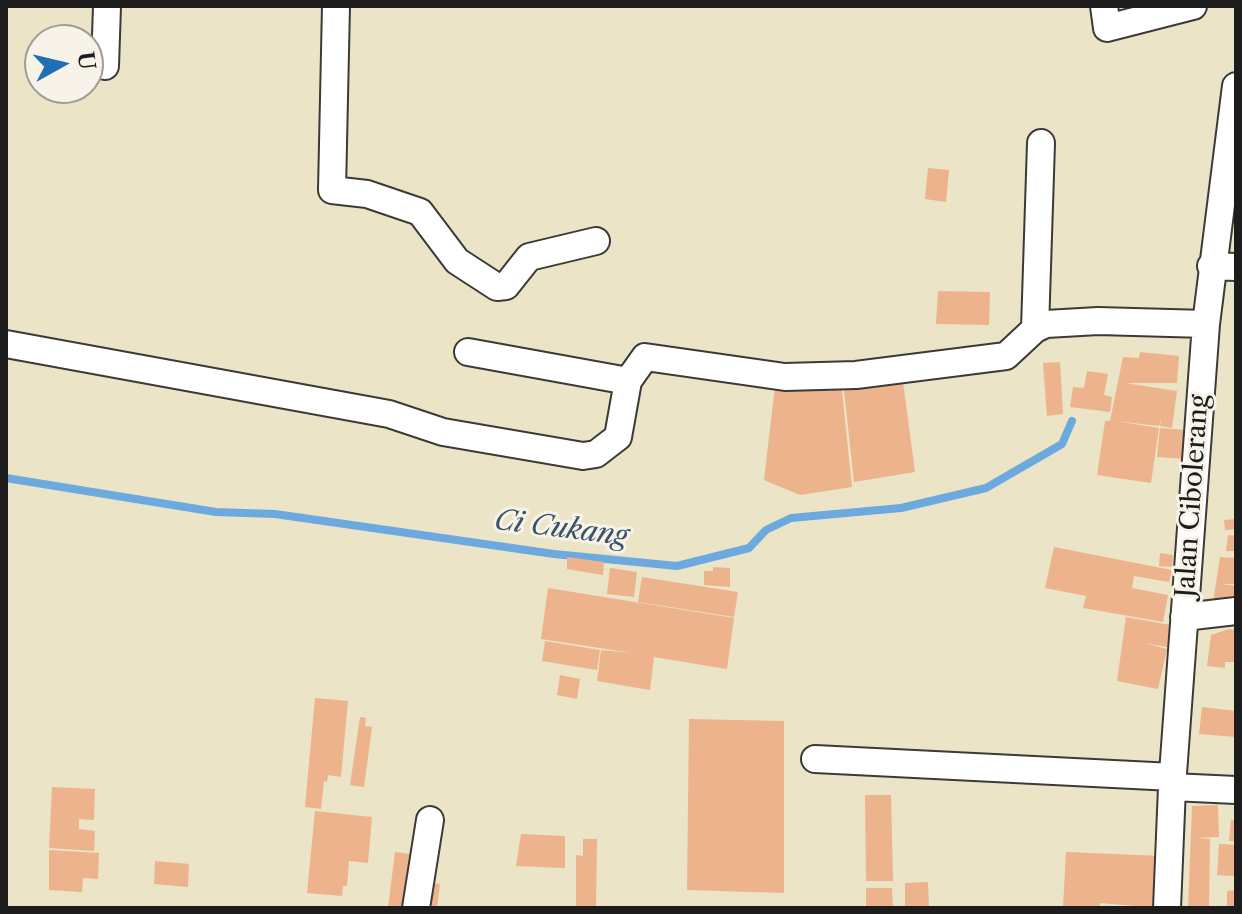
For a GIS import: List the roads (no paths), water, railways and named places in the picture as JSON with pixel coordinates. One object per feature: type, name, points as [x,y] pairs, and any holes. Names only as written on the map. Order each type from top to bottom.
[{"type":"street","points":[[105,66],[107,6]]},
{"type":"street","points":[[336,6],[332,190],[367,194],[420,212],[457,261],[497,287],[506,286],[529,257],[596,241]]},
{"type":"street","points":[[1104,6],[1107,28],[1193,6]]},
{"type":"street","name":"Jalan Cibolerang","points":[[1167,908],[1172,782],[1206,324],[1224,267],[1236,86]]},
{"type":"street","points":[[1035,329],[1041,143]]},
{"type":"street","points":[[6,344],[389,414],[443,432],[583,456],[596,454],[618,437],[628,381],[640,360],[651,355],[785,377],[912,369],[1006,356],[1035,329],[1046,324],[1098,321],[1206,324]]},
{"type":"street","points":[[468,352],[628,381]]},
{"type":"street","points":[[1184,617],[1236,611]]},
{"type":"street","points":[[815,759],[1172,782],[1236,790]]},
{"type":"street","points":[[416,908],[430,820]]},
{"type":"waterway","name":"Ci Cukang","points":[[6,478],[216,512],[275,514],[554,554],[677,566],[749,548],[766,530],[791,518],[901,508],[986,488],[1062,444],[1072,421]]}]
